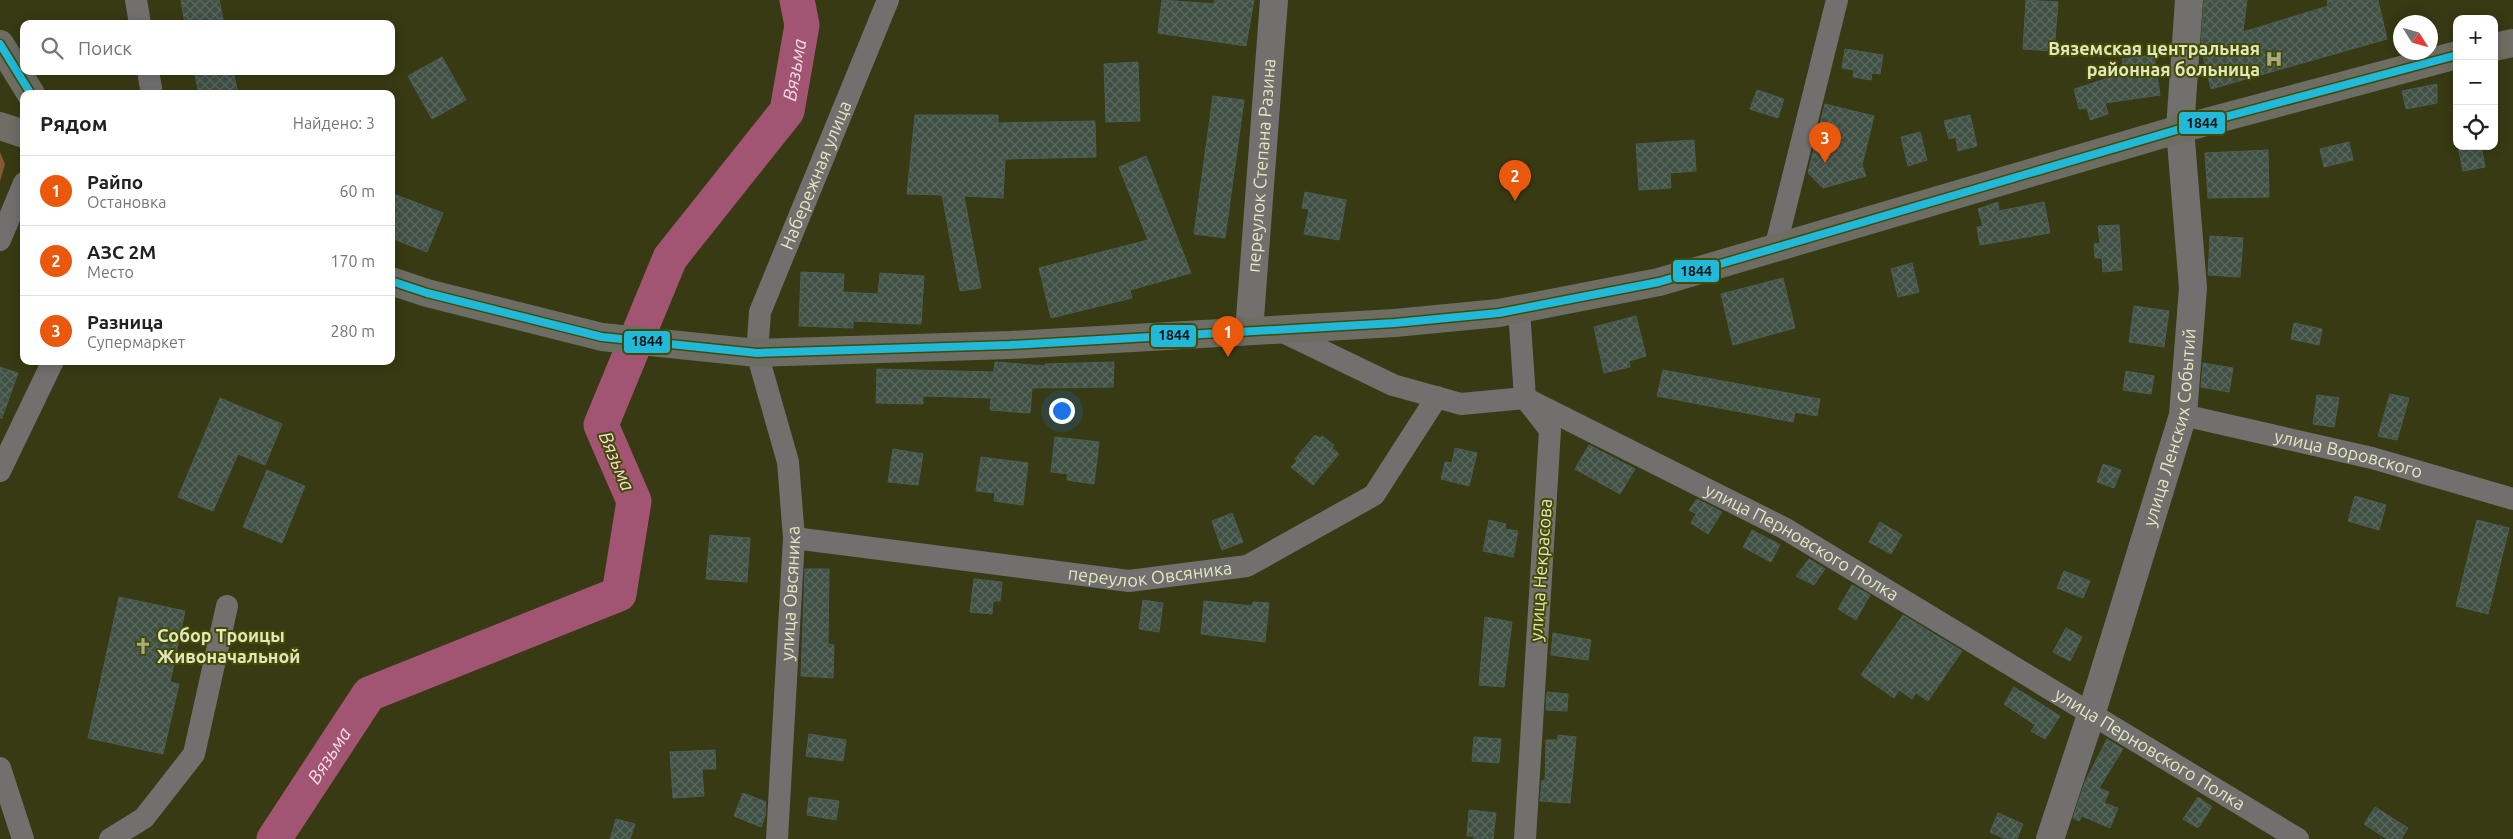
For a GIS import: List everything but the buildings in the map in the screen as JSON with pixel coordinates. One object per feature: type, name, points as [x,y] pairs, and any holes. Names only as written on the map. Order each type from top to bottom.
[{"type":"main road","points":[[2498,45],[2513,43]]},
{"type":"main road","points":[[0,44],[29,90]]},
{"type":"main road","points":[[395,282],[427,294],[602,336],[757,353],[1010,345],[1395,323],[1519,310],[1659,282],[2180,129],[2453,56]]},
{"type":"main road","points":[[0,126],[20,133]]},
{"type":"street","points":[[136,0],[139,20]]},
{"type":"street","name":"Набережная улица","points":[[757,353],[760,312],[888,0]]},
{"type":"street","name":"переулок Степана Разина","points":[[1249,331],[1274,0]]},
{"type":"street","points":[[1775,249],[1837,0]]},
{"type":"street","name":"улица Ленских Событий","points":[[2050,839],[2091,715],[2183,415],[2193,288],[2180,129],[2189,0]]},
{"type":"street","points":[[149,75],[151,90]]},
{"type":"street","points":[[0,240],[20,192]]},
{"type":"street","points":[[1276,329],[1392,385],[1461,404],[1525,398],[1519,310]]},
{"type":"street","name":"улица Овсяника","points":[[757,353],[788,462],[794,538],[777,839]]},
{"type":"street","points":[[0,471],[51,365]]},
{"type":"street","name":"переулок Овсяника","points":[[794,538],[1129,581],[1247,566],[1374,494],[1436,397]]},
{"type":"street","name":"улица Перновского Полка","points":[[1525,398],[1784,528],[2298,839]]},
{"type":"street","name":"улица Некрасова","points":[[1525,398],[1550,430],[1525,839]]},
{"type":"street","name":"улица Воровского","points":[[2183,415],[2372,458],[2513,499]]},
{"type":"street","points":[[110,839],[144,818],[194,754],[227,606]]},
{"type":"street","points":[[0,768],[23,839]]},
{"type":"green space","points":[[0,152],[5,164],[0,182]]},
{"type":"waterway","name":"Вязьма","points":[[274,839],[369,694],[619,594],[634,501],[601,425],[670,258],[787,111],[802,25],[797,0]]},
{"type":"transit line","name":"1844","points":[[0,44],[29,90]]},
{"type":"transit line","name":"1844","points":[[395,282],[427,293],[602,337],[757,353],[1010,345],[1395,323],[1499,313],[1659,282],[2180,129],[2453,56]]},
{"type":"place","name":"Вяземская центральная районная больница","points":[[2274,59]]},
{"type":"place","name":"Разница","points":[[1825,163]]},
{"type":"place","name":"АЗС 2М","points":[[1515,201]]},
{"type":"place","name":"Райпо","points":[[1228,357]]},
{"type":"place","name":"Собор Троицы Живоначальной","points":[[143,646]]}]
